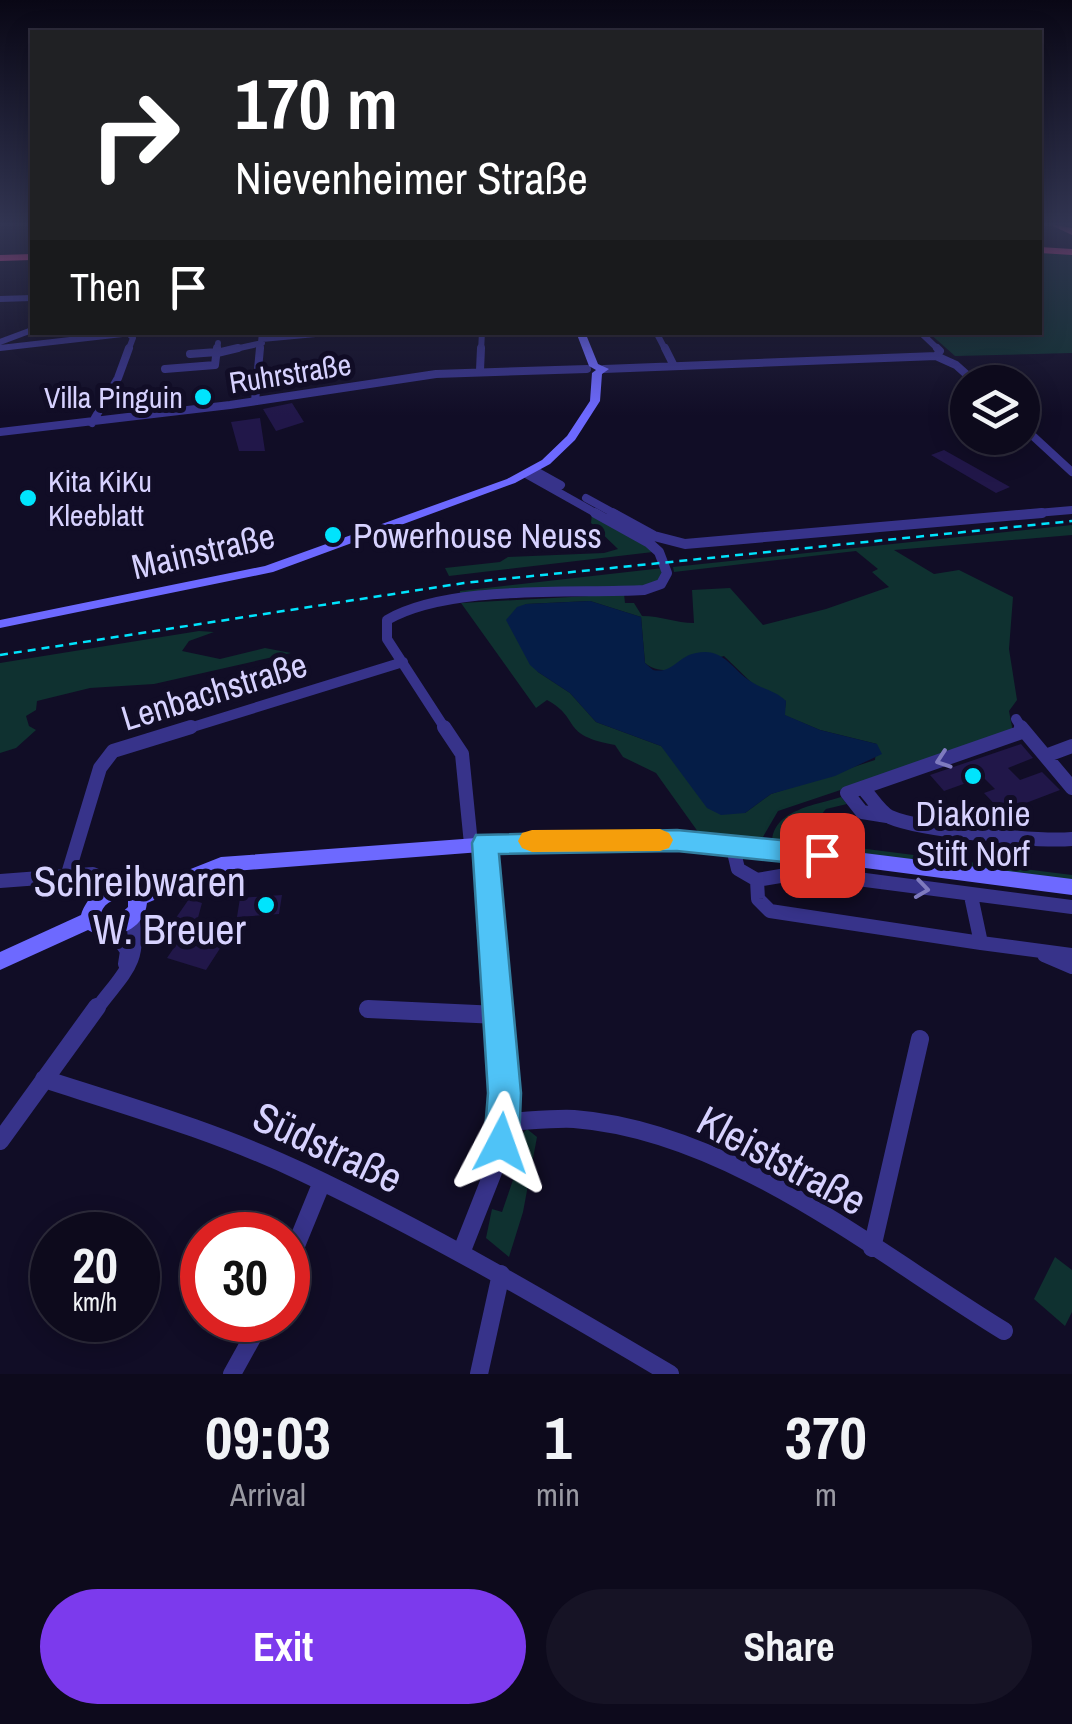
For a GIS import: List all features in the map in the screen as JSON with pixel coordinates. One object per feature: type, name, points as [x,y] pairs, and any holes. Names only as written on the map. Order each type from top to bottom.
[{"type":"street","points":[[0,299],[30,298]]},
{"type":"street","points":[[0,345],[30,331]]},
{"type":"street","points":[[0,345],[118,335]]},
{"type":"street","points":[[92,422],[118,378],[134,335]]},
{"type":"street","points":[[190,354],[262,338],[300,335]]},
{"type":"street","points":[[480,370],[482,335]]},
{"type":"street","points":[[581,335],[596,369],[597,394],[562,448],[530,472],[654,536],[685,544],[1072,510]]},
{"type":"street","points":[[658,335],[674,366]]},
{"type":"street","points":[[923,335],[938,348],[936,356],[956,365]]},
{"type":"street","points":[[255,402],[262,338]]},
{"type":"street","points":[[0,360],[10,347]]},
{"type":"street","points":[[165,369],[215,366],[217,349]]},
{"type":"street","name":"Ruhrstraße","points":[[0,432],[480,370],[936,356]]},
{"type":"street","points":[[1040,443],[1072,472]]},
{"type":"street","name":"Mainstraße","points":[[0,624],[268,569],[530,472]]},
{"type":"street","points":[[461,1253],[493,1172],[505,1122],[498,1015],[478,843],[462,754],[384,632],[390,616],[403,608],[474,599],[644,590],[664,582],[666,568],[659,552],[552,484]]},
{"type":"street","name":"Lenbachstraße","points":[[67,876],[100,768],[113,752],[403,662]]},
{"type":"street","points":[[1016,719],[1022,732],[1048,754],[1072,788]]},
{"type":"street","points":[[1022,732],[863,788],[887,816],[913,824],[1015,837],[1072,839]]},
{"type":"street","points":[[1048,754],[1072,746]]},
{"type":"street","points":[[138,898],[222,865],[478,843],[658,840],[732,844],[1072,887]]},
{"type":"street","points":[[732,844],[738,869],[757,880],[804,872],[1072,906]]},
{"type":"street","points":[[0,882],[99,875],[110,892]]},
{"type":"street","points":[[757,880],[759,902],[774,911],[1072,954]]},
{"type":"street","points":[[90,920],[94,904],[110,892],[127,890],[138,898]]},
{"type":"street","points":[[971,896],[976,942]]},
{"type":"street","points":[[90,920],[98,928],[112,929],[132,918],[138,898]]},
{"type":"street","points":[[0,1141],[138,946],[132,918]]},
{"type":"street","points":[[0,961],[90,920]]},
{"type":"street","points":[[112,929],[127,950],[122,972]]},
{"type":"street","points":[[1032,949],[1072,967]]},
{"type":"street","points":[[368,1010],[498,1015]]},
{"type":"street","points":[[872,1248],[920,1040]]},
{"type":"street","name":"Südstraße","points":[[44,1079],[194,1128],[322,1182],[501,1274],[670,1374]]},
{"type":"street","name":"Kleiststraße","points":[[505,1122],[573,1117],[649,1133],[695,1150],[798,1202],[1004,1331]]},
{"type":"street","points":[[310,1212],[322,1182]]},
{"type":"street","points":[[479,1374],[501,1274]]},
{"type":"street","points":[[232,1374],[250,1342]]},
{"type":"green space","points":[[1042,288],[1072,288],[1072,353],[955,356],[931,335],[1042,335]]},
{"type":"green space","points":[[592,513],[653,552],[449,576],[445,568],[500,562],[508,557],[618,549],[591,523]]},
{"type":"green space","points":[[1072,525],[1072,535],[894,550],[934,574],[959,570],[1013,597],[1009,649],[1017,700],[1009,711],[1013,732],[778,811],[760,842],[701,836],[656,773],[623,757],[615,745],[578,731],[547,700],[536,708],[461,603],[624,594],[625,603],[634,603],[642,616],[694,623],[692,590],[730,588],[763,625],[889,587],[872,572],[878,569],[856,551],[674,572],[673,567]],"holes":[[[590,601],[641,617],[645,663],[653,668],[672,670],[724,656],[753,684],[786,701],[784,715],[820,730],[877,744],[875,760],[771,794],[745,813],[661,746],[596,722],[570,693],[538,672],[507,620],[526,604]]]},
{"type":"green space","points":[[663,568],[660,580],[648,586],[460,596],[460,591]]},
{"type":"green space","points":[[199,631],[214,632],[189,641],[182,651],[220,659],[265,648],[291,653],[154,684],[90,688],[37,701],[36,710],[26,716],[29,726],[36,730],[16,748],[0,753],[0,663]]},
{"type":"green space","points":[[841,797],[847,804],[826,809],[820,820],[821,828],[835,845],[1072,875],[1072,882],[772,843],[779,823],[787,816]]},
{"type":"green space","points":[[527,1129],[537,1137],[523,1212],[509,1257],[486,1238],[492,1209],[502,1212],[524,1148],[513,1144]]},
{"type":"green space","points":[[1055,1257],[1072,1270],[1072,1312],[1065,1326],[1034,1299]]},
{"type":"water","points":[[590,601],[641,617],[645,663],[653,670],[666,669],[696,653],[713,653],[750,681],[786,701],[785,715],[820,730],[877,744],[882,754],[835,776],[771,794],[745,813],[721,815],[707,808],[661,746],[596,722],[570,693],[530,665],[506,620],[517,607],[526,604]]},
{"type":"building","points":[[292,403],[304,422],[276,431],[263,409]]},
{"type":"building","points":[[260,418],[265,451],[239,451],[231,422]]},
{"type":"building","points":[[944,450],[1010,487],[996,493],[931,455]]},
{"type":"building","name":"Diakonie Stift Norf","points":[[1021,744],[1033,758],[1008,768],[1020,780],[1042,772],[1060,790],[1002,812],[984,793],[995,789],[983,777],[944,791],[930,775]]},
{"type":"building","points":[[282,895],[279,914],[237,917],[240,898]]},
{"type":"building","points":[[189,899],[202,903],[196,925],[199,933],[230,933],[206,970],[167,958],[186,930],[171,925]]},
{"type":"railway","points":[[0,655],[464,583],[1072,521]]},
{"type":"slow traffic","points":[[532,841],[660,840]]},
{"type":"place","name":"Villa Pinguin","points":[[203,397]]},
{"type":"place","name":"Kita KiKu Kleeblatt","points":[[28,498]]},
{"type":"place","name":"Powerhouse Neuss","points":[[333,535]]},
{"type":"place","name":"Diakonie Stift Norf","points":[[973,776]]},
{"type":"place","name":"Schreibwaren W. Breuer","points":[[266,905]]},
{"type":"route","points":[[501,1143],[504,1093],[485,843],[677,840],[822,855]]}]
